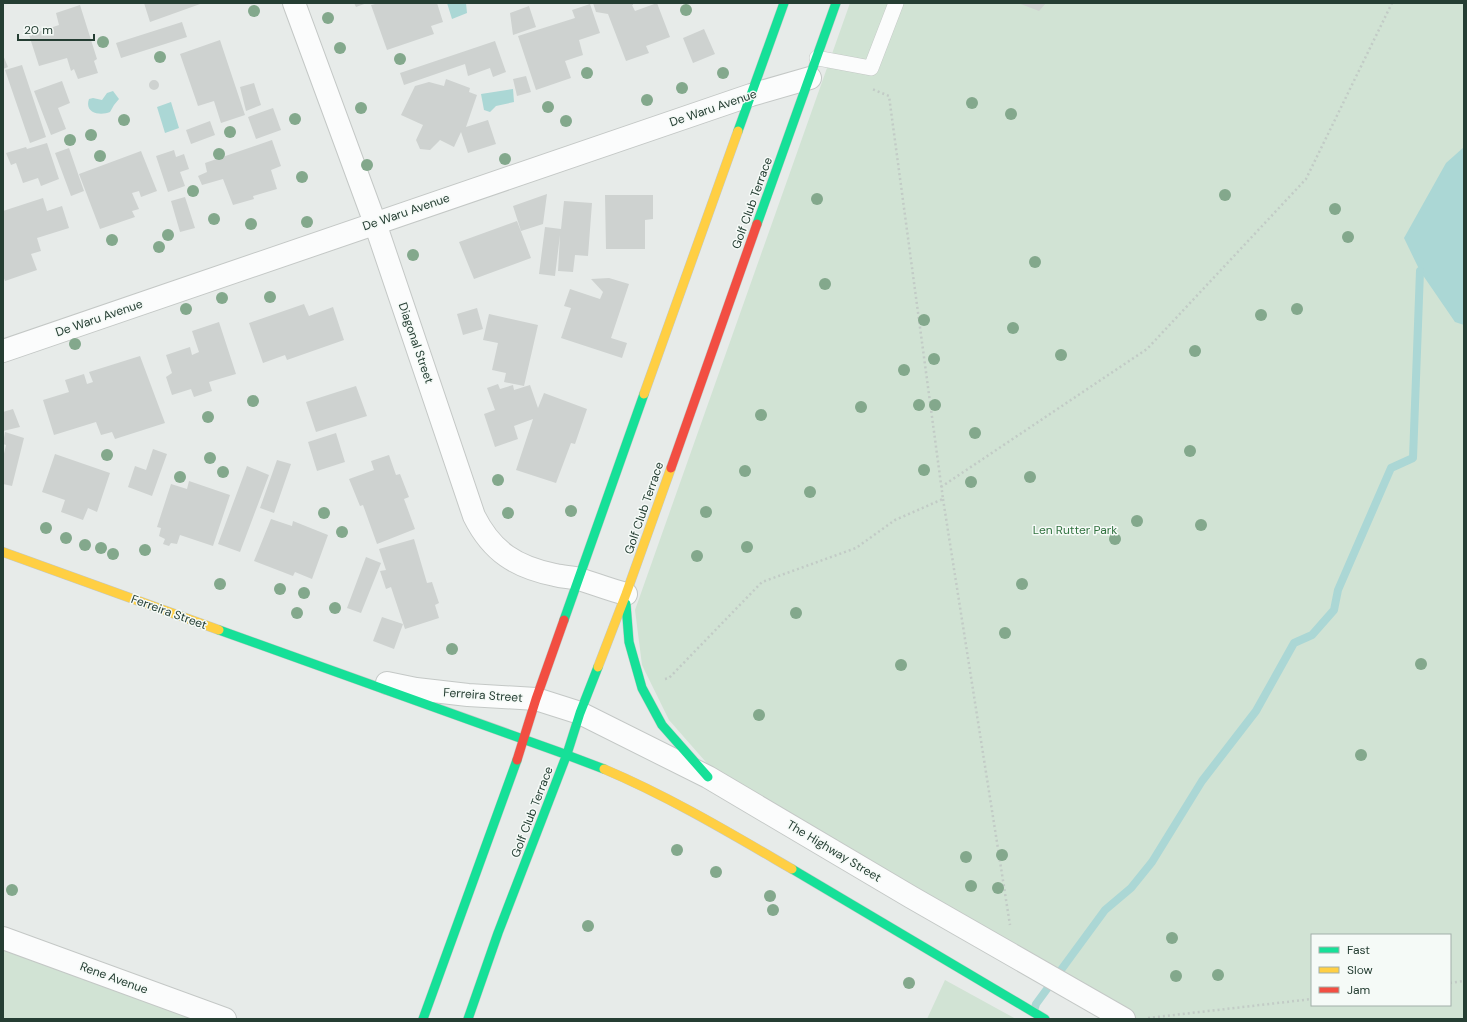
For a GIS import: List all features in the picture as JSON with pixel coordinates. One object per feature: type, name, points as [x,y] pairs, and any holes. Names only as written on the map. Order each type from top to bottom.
[{"type":"street","name":"Diagonal Street","points":[[294,3],[375,223],[474,516],[481,530],[491,543],[512,560],[530,568],[554,575],[578,579],[626,594]]},
{"type":"street","points":[[423,1019],[524,740],[536,699],[578,579],[784,3]]},
{"type":"street","name":"Golf Club Terrace","points":[[468,1019],[498,933],[567,754],[580,713],[626,594],[836,3]]},
{"type":"street","name":"De Waru Avenue","points":[[3,351],[751,95],[813,68]]},
{"type":"street","name":"Ferreira Street","points":[[3,552],[524,740]]},
{"type":"street","points":[[626,594],[629,642],[642,688],[662,725],[708,777]]},
{"type":"street","name":"Ferreira Street","points":[[336,673],[416,689],[468,695],[536,699]]},
{"type":"street","name":"The Highway Street","points":[[536,699],[580,713],[708,777],[1032,967],[1124,1019]]},
{"type":"street","points":[[524,740],[567,754],[621,776],[674,801],[781,862],[1045,1019]]},
{"type":"street","name":"Rene Avenue","points":[[3,938],[225,1019]]},
{"type":"lane","points":[[813,68],[871,68],[896,3]]},
{"type":"path","points":[[941,487],[1147,349],[1306,179],[1392,3]]},
{"type":"path","points":[[868,88],[889,96],[941,487],[1010,928]]},
{"type":"path","points":[[642,688],[669,678],[762,582],[856,548],[895,520],[943,499]]},
{"type":"path","points":[[1451,983],[1464,981]]},
{"type":"path","points":[[1143,1019],[1311,999]]},
{"type":"green space","name":"Len Rutter Park","points":[[850,3],[1464,3],[1464,1019],[1135,1019],[712,769],[669,720],[642,665],[635,610]]},
{"type":"green space","points":[[3,947],[200,1019],[3,1019]]},
{"type":"green space","points":[[945,980],[1016,1019],[927,1019]]},
{"type":"water","points":[[447,3],[466,3],[467,13],[452,19]]},
{"type":"water","points":[[513,89],[514,102],[496,106],[490,112],[484,110],[481,94]]},
{"type":"water","points":[[113,91],[119,99],[110,112],[102,114],[94,112],[89,108],[89,99],[93,98],[102,100],[107,93]]},
{"type":"water","points":[[171,102],[179,128],[165,133],[157,107]]},
{"type":"water","points":[[1464,147],[1464,325],[1455,322],[1420,271],[1404,238],[1446,163]]},
{"type":"building","points":[[144,3],[203,3],[150,22]]},
{"type":"building","points":[[354,3],[367,3],[356,7]]},
{"type":"building","points":[[375,3],[437,3],[443,22],[431,26],[434,34],[387,50],[371,5]]},
{"type":"building","points":[[593,3],[633,3],[632,5],[635,11],[657,3],[670,37],[646,46],[649,53],[626,61],[608,14],[596,12]]},
{"type":"building","points":[[1018,3],[1046,3],[1039,11]]},
{"type":"building","points":[[590,4],[600,33],[579,40],[583,55],[565,61],[571,78],[536,90],[518,36],[575,18],[572,10]]},
{"type":"building","points":[[80,5],[97,59],[94,61],[98,73],[78,79],[74,69],[71,71],[67,58],[39,66],[29,35],[59,25],[56,13]]},
{"type":"building","points":[[529,6],[536,27],[513,35],[510,13]]},
{"type":"building","points":[[182,22],[187,37],[121,58],[116,43]]},
{"type":"building","points":[[704,29],[715,54],[693,63],[683,38]]},
{"type":"building","points":[[220,40],[245,115],[221,123],[214,101],[198,106],[180,54]]},
{"type":"building","points":[[495,41],[506,72],[493,77],[490,68],[468,76],[465,64],[404,85],[400,73]]},
{"type":"building","points":[[3,55],[8,67],[3,69]]},
{"type":"building","points":[[22,65],[46,137],[30,143],[5,70]]},
{"type":"building","points":[[526,76],[531,92],[517,96],[513,79]]},
{"type":"building","points":[[446,79],[470,88],[469,92],[477,95],[466,127],[488,120],[496,144],[468,153],[461,132],[454,147],[440,140],[430,150],[420,149],[416,140],[423,125],[401,115],[415,86],[429,82],[444,86]]},
{"type":"building","points":[[152,80],[156,80],[158,81],[158,89],[152,90],[149,87],[149,83]]},
{"type":"building","points":[[62,81],[70,103],[58,108],[66,129],[51,135],[34,91]]},
{"type":"building","points":[[254,83],[261,105],[246,111],[240,87]]},
{"type":"building","points":[[273,108],[281,130],[256,139],[248,117]]},
{"type":"building","points":[[210,121],[215,135],[191,144],[186,130]]},
{"type":"building","points":[[272,140],[281,166],[271,170],[277,189],[253,196],[254,199],[233,205],[223,179],[202,185],[198,176],[207,172],[205,163]]},
{"type":"building","points":[[47,143],[59,179],[41,186],[38,178],[23,183],[16,163],[11,165],[6,153]]},
{"type":"building","points":[[69,148],[84,191],[71,196],[55,153]]},
{"type":"building","points":[[174,150],[176,157],[184,154],[189,169],[180,172],[185,186],[168,192],[156,156]]},
{"type":"building","points":[[141,151],[157,191],[141,197],[139,191],[132,193],[139,209],[132,211],[135,217],[100,229],[79,174]]},
{"type":"building","points":[[547,194],[543,224],[521,231],[513,206]]},
{"type":"building","points":[[605,195],[653,195],[653,219],[645,220],[645,249],[606,249]]},
{"type":"building","points":[[185,197],[195,228],[180,232],[171,201]]},
{"type":"building","points":[[43,198],[47,211],[62,206],[69,228],[37,238],[41,251],[31,254],[37,270],[5,281],[3,276],[3,211]]},
{"type":"building","points":[[564,201],[592,203],[588,256],[575,255],[573,272],[558,271],[560,235],[555,276],[539,274],[545,227],[561,229]]},
{"type":"building","points":[[517,221],[531,258],[474,279],[459,242]]},
{"type":"building","points":[[609,278],[629,284],[611,338],[627,343],[622,358],[561,338],[571,308],[564,306],[570,289],[600,299],[603,292],[591,279]]},
{"type":"building","points":[[304,304],[309,316],[333,307],[344,340],[287,360],[285,355],[263,363],[249,323]]},
{"type":"building","points":[[477,308],[483,329],[463,335],[457,314]]},
{"type":"building","points":[[489,314],[538,325],[524,386],[504,382],[506,373],[492,370],[498,343],[483,340]]},
{"type":"building","points":[[219,322],[236,374],[209,382],[212,391],[194,397],[191,389],[172,395],[166,377],[172,373],[166,355],[190,347],[192,355],[199,352],[192,331]]},
{"type":"building","points":[[140,356],[165,423],[115,439],[112,432],[101,435],[96,422],[54,435],[43,400],[69,392],[65,380],[84,374],[87,384],[93,382],[89,372]]},
{"type":"building","points":[[498,384],[500,389],[513,385],[514,390],[530,385],[538,408],[544,393],[587,409],[575,444],[571,443],[556,483],[516,470],[533,419],[514,426],[518,439],[495,447],[484,414],[495,410],[487,388]]},
{"type":"building","points":[[356,386],[367,416],[316,432],[306,402]]},
{"type":"building","points":[[13,409],[20,427],[3,431],[3,412]]},
{"type":"building","points":[[5,432],[24,438],[12,486],[3,484],[3,458],[6,445],[3,444]]},
{"type":"building","points":[[336,433],[345,462],[317,471],[308,442]]},
{"type":"building","points":[[153,449],[167,454],[152,496],[128,487],[135,466],[146,470]]},
{"type":"building","points":[[55,454],[110,473],[97,512],[88,508],[83,520],[61,512],[65,500],[42,492]]},
{"type":"building","points":[[389,455],[396,475],[400,474],[409,497],[404,499],[415,529],[377,544],[363,505],[360,506],[349,479],[374,470],[371,461]]},
{"type":"building","points":[[277,460],[291,464],[274,513],[260,508]]},
{"type":"building","points":[[247,466],[269,475],[240,552],[218,544]]},
{"type":"building","points":[[189,481],[230,495],[213,546],[180,535],[177,544],[171,543],[169,546],[163,544],[165,539],[159,536],[161,528],[157,527],[171,484],[187,489]]},
{"type":"building","points":[[271,519],[292,526],[293,521],[328,535],[312,579],[295,572],[293,576],[254,561]]},
{"type":"building","points":[[414,539],[427,583],[432,582],[439,603],[435,605],[439,618],[405,629],[391,587],[386,589],[380,571],[386,570],[379,549]]},
{"type":"building","points":[[366,557],[381,563],[361,613],[347,608]]},
{"type":"building","points":[[382,617],[403,624],[394,649],[373,641]]},
{"type":"waterway","points":[[1034,1011],[1036,1004],[1105,910],[1131,888],[1152,862],[1202,781],[1256,711],[1294,643],[1312,635],[1334,610],[1338,590],[1391,468],[1413,458],[1420,271]]},
{"type":"traffic: fast","points":[[738,131],[784,3]]},
{"type":"traffic: fast","points":[[757,224],[836,3]]},
{"type":"traffic: fast","points":[[564,620],[644,394]]},
{"type":"traffic: fast","points":[[626,604],[629,642],[642,688],[662,725],[708,777]]},
{"type":"traffic: fast","points":[[219,630],[604,769]]},
{"type":"traffic: fast","points":[[468,1019],[498,933],[567,754],[580,713],[598,667]]},
{"type":"traffic: fast","points":[[423,1019],[517,760]]},
{"type":"traffic: fast","points":[[792,869],[1045,1019]]},
{"type":"traffic: slow","points":[[644,394],[738,131]]},
{"type":"traffic: slow","points":[[598,667],[671,468]]},
{"type":"traffic: slow","points":[[3,552],[219,630]]},
{"type":"traffic: slow","points":[[604,769],[676,803],[792,869]]},
{"type":"traffic: jam","points":[[671,468],[757,224]]},
{"type":"traffic: jam","points":[[517,760],[536,699],[564,620]]}]
